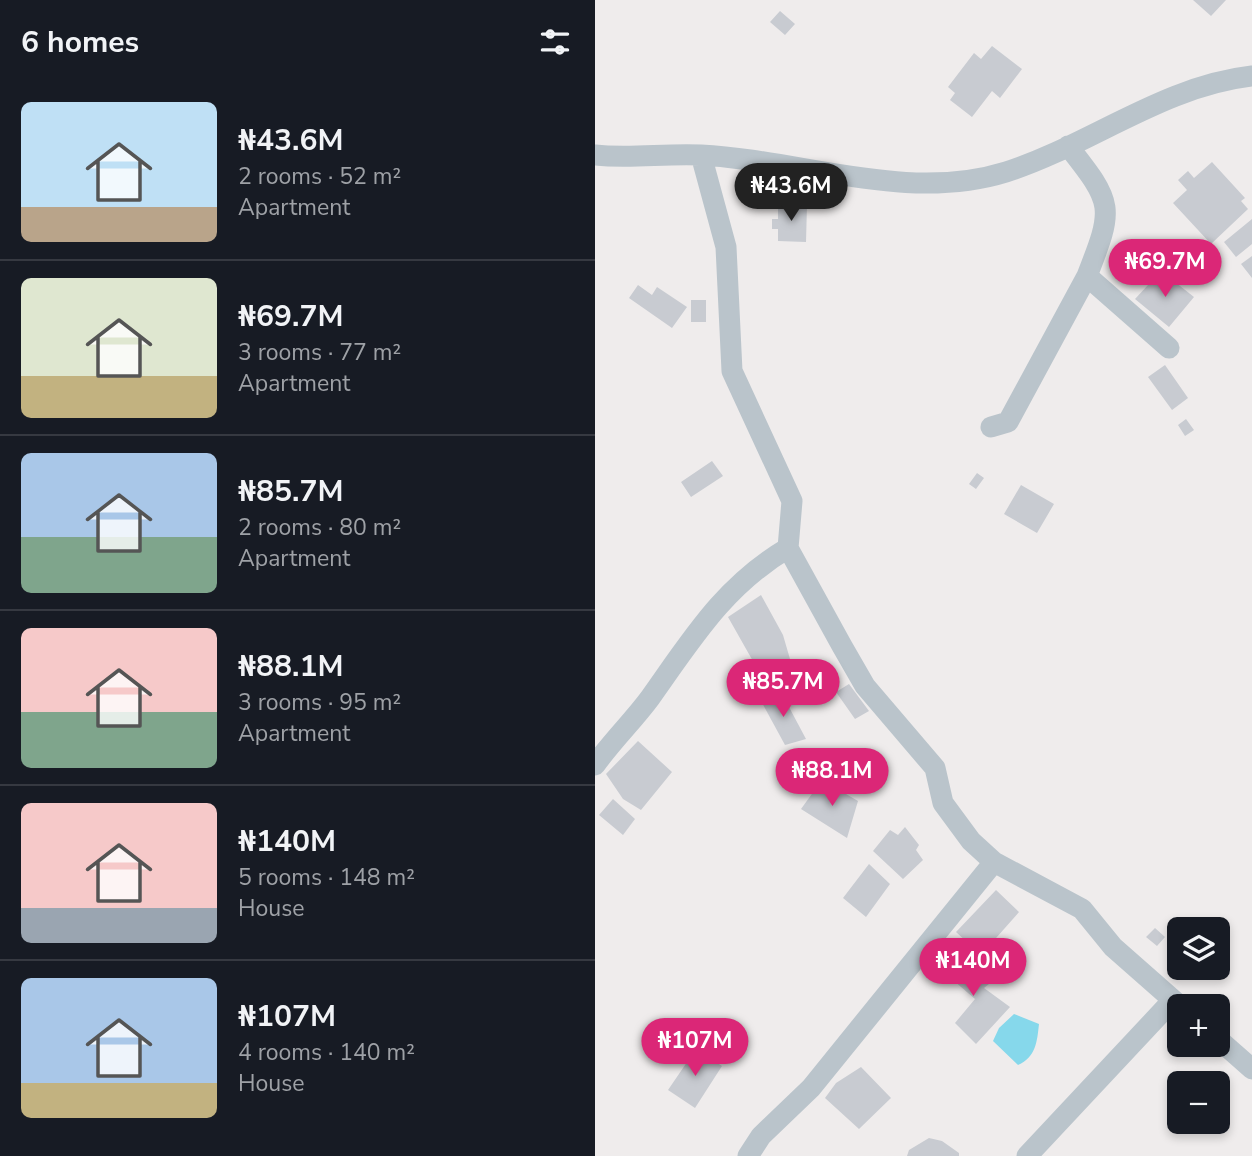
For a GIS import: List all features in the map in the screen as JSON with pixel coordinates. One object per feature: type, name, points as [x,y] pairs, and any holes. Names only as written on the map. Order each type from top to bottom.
[{"type":"street","points":[[595,155],[701,155],[803,167],[907,184],[968,180],[1006,172],[1159,102],[1221,79],[1252,76]]},
{"type":"street","points":[[991,427],[1008,422],[1087,276],[1106,228],[1104,195],[1067,146]]},
{"type":"street","points":[[701,155],[726,247],[732,371],[792,501],[788,548],[865,686],[935,768],[943,803],[971,841],[994,862],[1082,909],[1113,947],[1167,995]]},
{"type":"street","points":[[1087,276],[1169,348]]},
{"type":"street","points":[[595,765],[648,700],[698,626],[767,561],[788,548]]},
{"type":"street","points":[[748,1156],[761,1136],[811,1088],[994,862]]},
{"type":"street","points":[[1027,1156],[1167,1012]]},
{"type":"street","points":[[1230,1050],[1252,1069]]},
{"type":"water","points":[[1014,1014],[1039,1024],[1032,1053],[1018,1065],[993,1041],[999,1028]]},
{"type":"building","points":[[1193,0],[1226,0],[1211,16]]},
{"type":"building","points":[[780,11],[795,24],[785,35],[770,22]]},
{"type":"building","points":[[992,46],[1022,69],[1000,98],[992,91],[972,117],[950,100],[955,93],[948,87],[974,53],[981,59]]},
{"type":"building","points":[[1212,162],[1245,198],[1241,201],[1248,209],[1211,244],[1173,203],[1187,190],[1178,180],[1188,171],[1194,178]]},
{"type":"building","points":[[778,204],[807,205],[806,242],[778,241],[778,229],[772,229],[772,219],[778,219]]},
{"type":"building","points":[[1252,219],[1252,244],[1236,257],[1224,242]]},
{"type":"building","points":[[1252,256],[1252,278],[1241,264]]},
{"type":"building","points":[[1161,271],[1194,297],[1169,327],[1135,299]]},
{"type":"building","points":[[638,285],[652,295],[657,287],[687,307],[672,328],[629,298]]},
{"type":"building","points":[[691,300],[706,300],[706,322],[691,322]]},
{"type":"building","points":[[1165,365],[1188,398],[1172,410],[1148,377]]},
{"type":"building","points":[[1186,419],[1194,430],[1185,436],[1178,425]]},
{"type":"building","points":[[712,461],[723,476],[691,497],[681,482]]},
{"type":"building","points":[[977,473],[984,478],[976,489],[969,484]]},
{"type":"building","points":[[1021,485],[1054,504],[1037,533],[1004,514]]},
{"type":"building","points":[[761,595],[783,635],[790,659],[768,671],[754,663],[728,617]]},
{"type":"building","points":[[849,684],[869,711],[855,719],[836,692]]},
{"type":"building","points":[[781,692],[806,739],[785,745],[761,701]]},
{"type":"building","points":[[638,741],[672,772],[641,810],[623,799],[606,774]]},
{"type":"building","points":[[822,780],[858,801],[847,838],[801,809]]},
{"type":"building","points":[[613,799],[635,819],[623,835],[599,815]]},
{"type":"building","points":[[905,827],[919,845],[916,850],[923,860],[903,879],[873,851],[890,830],[898,835]]},
{"type":"building","points":[[869,864],[890,884],[866,917],[843,898]]},
{"type":"building","points":[[996,890],[1019,912],[981,955],[956,932]]},
{"type":"building","points":[[1155,928],[1165,937],[1157,946],[1146,937]]},
{"type":"building","points":[[943,949],[989,984],[984,988],[1010,1007],[976,1044],[955,1023],[975,999],[932,962]]},
{"type":"building","points":[[696,1049],[722,1066],[695,1108],[668,1090]]},
{"type":"building","points":[[861,1067],[891,1098],[859,1129],[825,1098],[836,1083]]},
{"type":"building","points":[[929,1138],[942,1141],[959,1153],[959,1156],[907,1156],[909,1150]]}]
